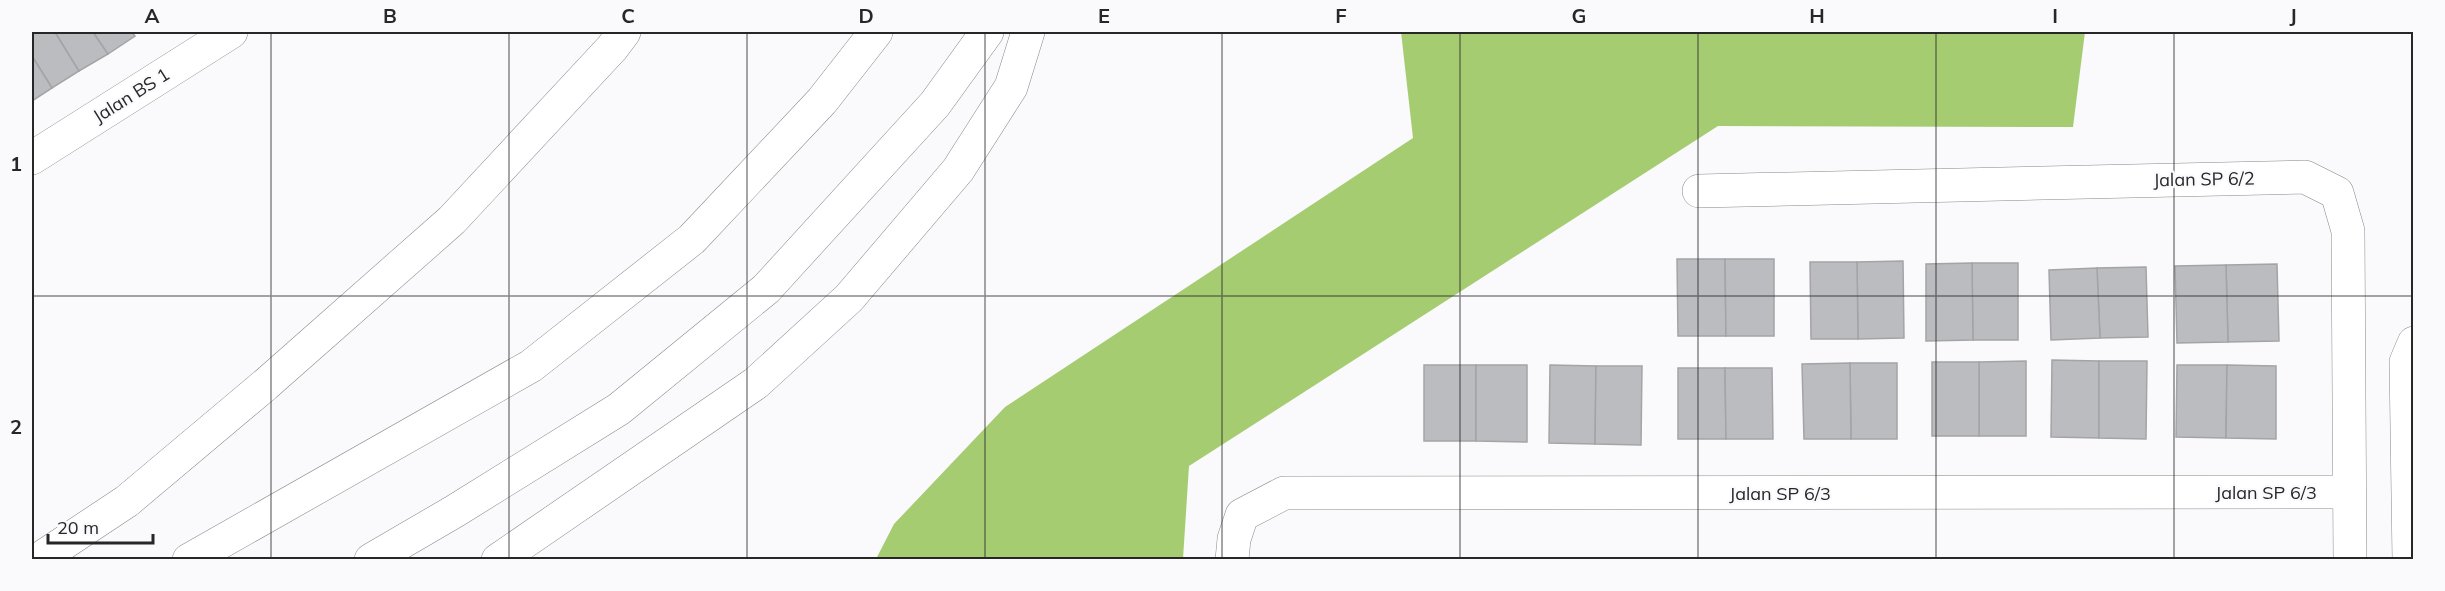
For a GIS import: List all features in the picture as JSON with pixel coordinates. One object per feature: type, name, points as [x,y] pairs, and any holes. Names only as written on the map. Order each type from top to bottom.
[{"type":"main road","name":"Jalan BS 1","points":[[32,158],[231,32]]},
{"type":"main road","points":[[38,560],[127,501],[274,377],[452,220],[612,48],[624,32]]},
{"type":"main road","points":[[189,560],[531,366],[692,239],[822,101],[876,32]]},
{"type":"main road","points":[[371,560],[455,511],[619,409],[766,289],[935,104],[987,32]]},
{"type":"main road","points":[[498,560],[756,382],[849,298],[958,170],[1011,87],[1028,32]]},
{"type":"main road","name":"Jalan SP 6/2","points":[[1699,191],[2305,177],[2337,193],[2348,231],[2350,560]]},
{"type":"main road","points":[[2409,560],[2411,490],[2406,362],[2414,343]]},
{"type":"main road","name":"Jalan SP 6/3","points":[[1233,549],[1242,515],[1284,493],[2348,492]]},
{"type":"green space","points":[[1401,32],[2085,32],[2073,127],[1718,126],[1189,466],[1183,559],[876,559],[894,524],[1005,407],[1413,138]]},
{"type":"building","points":[[32,32],[55,32],[79,71],[52,88],[32,56]]},
{"type":"building","points":[[55,32],[93,32],[108,54],[79,71]]},
{"type":"building","points":[[93,32],[132,32],[135,36],[108,54]]},
{"type":"building","points":[[32,56],[52,88],[32,101]]},
{"type":"building","points":[[1677,259],[1725,259],[1726,336],[1678,336]]},
{"type":"building","points":[[1725,259],[1774,259],[1774,336],[1726,336]]},
{"type":"building","points":[[1903,261],[1904,338],[1858,339],[1857,262]]},
{"type":"building","points":[[1810,262],[1857,262],[1858,339],[1811,339]]},
{"type":"building","points":[[1972,263],[2018,263],[2018,340],[1973,340]]},
{"type":"building","points":[[1972,263],[1973,340],[1926,341],[1926,264]]},
{"type":"building","points":[[2277,264],[2279,341],[2228,342],[2226,265]]},
{"type":"building","points":[[2226,265],[2228,342],[2177,343],[2175,266]]},
{"type":"building","points":[[2146,267],[2148,337],[2100,338],[2097,268]]},
{"type":"building","points":[[2097,268],[2100,338],[2051,340],[2049,270]]},
{"type":"building","points":[[2052,360],[2099,361],[2099,438],[2051,437]]},
{"type":"building","points":[[2026,361],[2026,436],[1979,436],[1979,362]]},
{"type":"building","points":[[2099,361],[2147,361],[2146,439],[2099,438]]},
{"type":"building","points":[[1932,362],[1979,362],[1979,436],[1932,436]]},
{"type":"building","points":[[1850,363],[1897,363],[1897,439],[1851,439]]},
{"type":"building","points":[[1850,363],[1851,439],[1804,439],[1802,364]]},
{"type":"building","points":[[1424,365],[1476,365],[1476,441],[1424,441]]},
{"type":"building","points":[[1476,365],[1527,365],[1527,442],[1476,441]]},
{"type":"building","points":[[1550,365],[1596,366],[1595,444],[1549,443]]},
{"type":"building","points":[[2177,365],[2227,365],[2226,438],[2176,437]]},
{"type":"building","points":[[2227,365],[2276,366],[2276,439],[2226,438]]},
{"type":"building","points":[[1596,366],[1642,366],[1641,445],[1595,444]]},
{"type":"building","points":[[1678,368],[1725,368],[1726,439],[1678,439]]},
{"type":"building","points":[[1725,368],[1772,368],[1773,439],[1726,439]]}]
